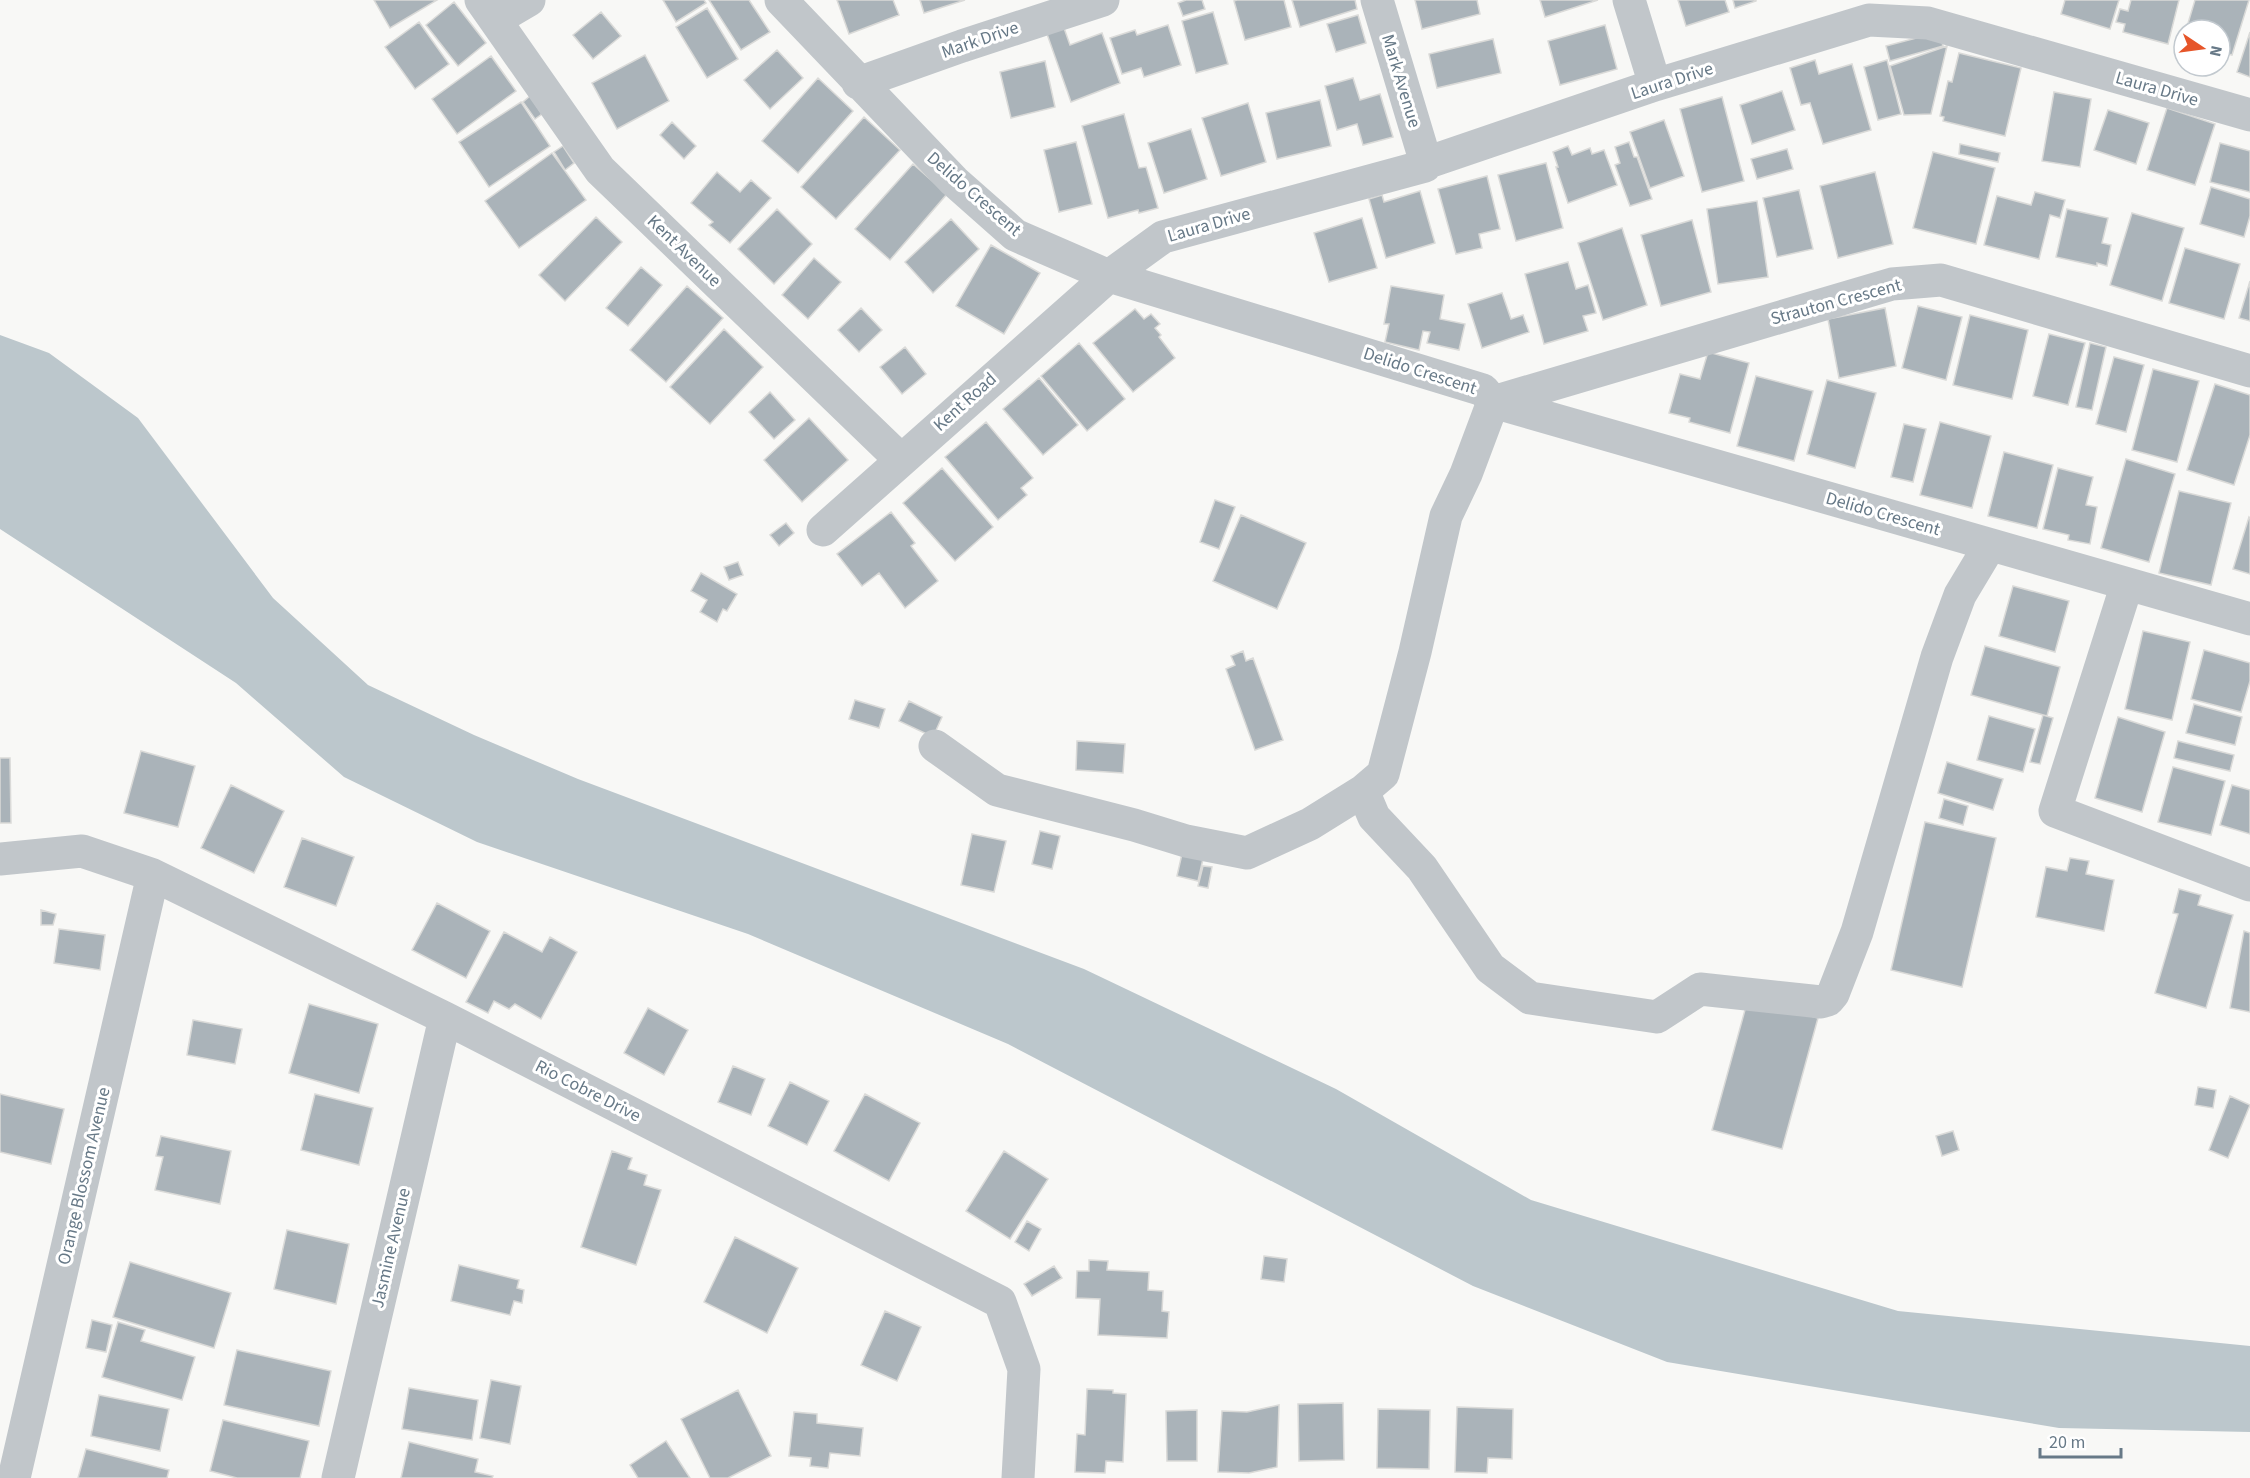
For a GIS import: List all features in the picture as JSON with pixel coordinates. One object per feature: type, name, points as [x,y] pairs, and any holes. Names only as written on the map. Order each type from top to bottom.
[{"type":"street","name":"Kent Avenue","points":[[529,0],[488,10],[600,170],[901,460]]},
{"type":"street","name":"Delido Crescent","points":[[781,0],[954,181],[1015,235],[1109,276],[1483,390],[1493,402],[2250,619]]},
{"type":"street","name":"Mark Drive","points":[[858,83],[1103,0]]},
{"type":"street","name":"Mark Avenue","points":[[1377,0],[1426,163]]},
{"type":"street","points":[[1629,0],[1655,86]]},
{"type":"street","name":"Laura Drive","points":[[1109,276],[1163,237],[1425,166],[1426,163],[1655,86],[1869,20],[1928,23],[2250,115]]},
{"type":"street","name":"Kent Road","points":[[822,530],[1109,276]]},
{"type":"street","name":"Strauton Crescent","points":[[1493,402],[1892,284],[1941,280],[2250,372]]},
{"type":"street","points":[[935,746],[997,790],[1134,825],[1186,841],[1247,854],[1310,824],[1363,791],[1383,774],[1415,652],[1446,516],[1466,474],[1493,402]]},
{"type":"street","points":[[1363,791],[1374,817],[1422,868],[1490,968],[1530,998],[1657,1017],[1700,989],[1821,1002],[1828,1000],[1833,994],[1857,932],[1937,657],[1960,595],[1990,545]]},
{"type":"street","points":[[2127,584],[2055,811],[2250,885]]},
{"type":"street","name":"Rio Cobre Drive","points":[[0,859],[82,851],[153,875],[445,1018],[1000,1302],[1024,1369],[1018,1478]]},
{"type":"street","name":"Orange Blossom Avenue","points":[[14,1478],[153,875]]},
{"type":"street","name":"Jasmine Avenue","points":[[338,1478],[445,1018]]},
{"type":"shaded area","points":[[0,335],[49,353],[138,418],[273,598],[368,685],[474,735],[578,779],[1084,969],[1336,1089],[1531,1200],[1898,1311],[2250,1346],[2250,1432],[2059,1428],[1667,1362],[1473,1286],[1008,1044],[748,934],[477,842],[344,777],[236,683],[0,529]]},
{"type":"building","points":[[374,0],[437,0],[390,28]]},
{"type":"building","points":[[663,0],[704,0],[706,3],[676,22]]},
{"type":"building","points":[[709,0],[749,0],[770,32],[741,50]]},
{"type":"building","points":[[837,0],[893,0],[899,15],[849,34]]},
{"type":"building","points":[[920,0],[965,0],[924,13]]},
{"type":"building","points":[[1186,0],[1202,0],[1205,9],[1183,16],[1178,3]]},
{"type":"building","points":[[1284,0],[1291,27],[1245,40],[1234,1]]},
{"type":"building","points":[[1292,0],[1355,0],[1357,9],[1300,27]]},
{"type":"building","points":[[1415,0],[1477,0],[1480,14],[1422,29]]},
{"type":"building","points":[[1540,0],[1598,0],[1545,17]]},
{"type":"building","points":[[1678,0],[1725,0],[1729,12],[1686,26]]},
{"type":"building","points":[[1733,0],[1756,0],[1756,1],[1735,8]]},
{"type":"building","points":[[2065,0],[2119,0],[2110,29],[2061,14]]},
{"type":"building","points":[[2131,0],[2179,0],[2174,18],[2172,18],[2168,44],[2123,32],[2125,24],[2116,22],[2120,9],[2128,11]]},
{"type":"building","points":[[2195,0],[2249,0],[2232,55],[2232,18],[2190,18]]},
{"type":"building","points":[[454,2],[486,43],[458,66],[426,25]]},
{"type":"building","points":[[707,8],[738,59],[707,78],[676,27]]},
{"type":"building","points":[[601,12],[621,36],[593,59],[573,35]]},
{"type":"building","points":[[1213,12],[1228,64],[1196,73],[1182,21]]},
{"type":"building","points":[[1358,15],[1366,43],[1336,52],[1327,24]]},
{"type":"building","points":[[419,22],[449,64],[415,89],[385,47]]},
{"type":"building","points":[[1168,25],[1181,65],[1144,77],[1141,68],[1122,74],[1110,38],[1135,30],[1137,35]]},
{"type":"building","points":[[1605,25],[1617,69],[1560,85],[1548,41]]},
{"type":"building","points":[[1064,28],[1070,45],[1102,33],[1120,83],[1071,102],[1047,34]]},
{"type":"building","points":[[1939,32],[1943,46],[1890,61],[1886,46]]},
{"type":"building","points":[[2250,32],[2250,77],[2237,72]]},
{"type":"building","points":[[1493,39],[1501,73],[1437,88],[1429,54]]},
{"type":"building","points":[[1947,46],[1931,114],[1904,115],[1890,66]]},
{"type":"building","points":[[777,50],[803,78],[770,109],[744,80]]},
{"type":"building","points":[[1959,53],[2021,68],[2005,136],[1943,121],[1944,117],[1940,116],[1948,81],[1952,82]]},
{"type":"building","points":[[645,55],[669,101],[617,129],[592,83]]},
{"type":"building","points":[[491,56],[516,91],[457,134],[432,99]]},
{"type":"building","points":[[1815,60],[1819,74],[1852,64],[1871,130],[1823,144],[1810,103],[1801,105],[1790,68]]},
{"type":"building","points":[[1887,60],[1901,114],[1878,120],[1864,67]]},
{"type":"building","points":[[1045,61],[1055,107],[1011,118],[1000,72]]},
{"type":"building","points":[[818,78],[853,111],[798,173],[762,141]]},
{"type":"building","points":[[1353,78],[1360,100],[1380,94],[1393,137],[1363,145],[1357,124],[1337,130],[1325,86]]},
{"type":"building","points":[[1782,91],[1795,130],[1752,144],[1740,105]]},
{"type":"building","points":[[2054,92],[2091,99],[2080,167],[2042,161]]},
{"type":"building","points":[[530,96],[542,114],[535,119],[523,102]]},
{"type":"building","points":[[1722,97],[1744,181],[1702,192],[1680,109]]},
{"type":"building","points":[[1320,100],[1331,146],[1277,159],[1266,113]]},
{"type":"building","points":[[521,102],[550,146],[489,187],[459,142]]},
{"type":"building","points":[[1248,103],[1266,162],[1221,176],[1202,118]]},
{"type":"building","points":[[2167,108],[2215,124],[2195,185],[2147,170]]},
{"type":"building","points":[[2108,110],[2149,123],[2136,164],[2094,150]]},
{"type":"building","points":[[1124,114],[1139,168],[1146,167],[1158,208],[1139,213],[1138,210],[1108,218],[1082,126]]},
{"type":"building","points":[[864,117],[900,150],[836,219],[801,187]]},
{"type":"building","points":[[1664,120],[1684,176],[1650,188],[1630,132]]},
{"type":"building","points":[[672,122],[696,146],[684,159],[660,135]]},
{"type":"building","points":[[1191,129],[1207,179],[1164,193],[1148,143]]},
{"type":"building","points":[[1076,142],[1092,204],[1059,212],[1044,150]]},
{"type":"building","points":[[1629,142],[1634,157],[1637,157],[1652,199],[1630,206],[1615,165],[1620,163],[1615,147]]},
{"type":"building","points":[[2220,143],[2250,151],[2250,192],[2210,182]]},
{"type":"building","points":[[1960,144],[2000,153],[1998,162],[1959,154]]},
{"type":"building","points":[[563,146],[574,163],[565,170],[554,152]]},
{"type":"building","points":[[1568,146],[1572,155],[1590,148],[1592,154],[1604,150],[1617,185],[1568,203],[1553,152]]},
{"type":"building","points":[[1787,149],[1793,169],[1757,179],[1751,159]]},
{"type":"building","points":[[1933,152],[1995,168],[1976,244],[1913,228]]},
{"type":"building","points":[[552,153],[586,200],[519,248],[485,201]]},
{"type":"building","points":[[1546,163],[1563,228],[1516,241],[1498,175]]},
{"type":"building","points":[[913,164],[947,194],[890,260],[855,229]]},
{"type":"building","points":[[717,172],[740,192],[751,180],[771,198],[730,243],[709,225],[713,222],[691,203]]},
{"type":"building","points":[[1875,172],[1893,244],[1838,258],[1820,186]]},
{"type":"building","points":[[1487,176],[1500,229],[1479,234],[1482,248],[1456,254],[1438,189]]},
{"type":"building","points":[[2211,187],[2250,199],[2250,216],[2244,237],[2200,224]]},
{"type":"building","points":[[1799,190],[1813,249],[1777,257],[1763,198]]},
{"type":"building","points":[[1420,191],[1435,243],[1386,258],[1369,199],[1382,195],[1384,202]]},
{"type":"building","points":[[2035,192],[2065,200],[2060,218],[2050,215],[2039,259],[1984,245],[1997,196],[2031,205]]},
{"type":"building","points":[[1757,201],[1768,277],[1718,284],[1707,209]]},
{"type":"building","points":[[777,209],[812,244],[774,284],[738,249]]},
{"type":"building","points":[[2067,209],[2108,218],[2102,243],[2111,245],[2107,266],[2056,257]]},
{"type":"building","points":[[2132,213],[2184,228],[2162,301],[2110,285]]},
{"type":"building","points":[[596,217],[622,242],[565,301],[539,275]]},
{"type":"building","points":[[1362,218],[1377,268],[1329,282],[1314,233]]},
{"type":"building","points":[[951,219],[979,249],[933,293],[905,262]]},
{"type":"building","points":[[1692,220],[1711,292],[1661,306],[1641,235]]},
{"type":"building","points":[[1622,228],[1647,305],[1603,320],[1578,243]]},
{"type":"building","points":[[991,245],[1040,273],[1004,334],[956,306]]},
{"type":"building","points":[[2185,248],[2240,264],[2224,319],[2169,303]]},
{"type":"building","points":[[814,258],[841,282],[808,319],[782,295]]},
{"type":"building","points":[[1568,262],[1576,289],[1588,285],[1596,313],[1583,316],[1588,331],[1544,344],[1525,274]]},
{"type":"building","points":[[641,267],[662,285],[628,326],[606,308]]},
{"type":"building","points":[[2250,281],[2250,321],[2239,318]]},
{"type":"building","points":[[687,286],[723,318],[666,382],[630,350]]},
{"type":"building","points":[[1391,286],[1444,295],[1440,319],[1465,324],[1459,350],[1427,343],[1430,332],[1423,331],[1419,350],[1385,342],[1389,324],[1384,324]]},
{"type":"building","points":[[1502,293],[1511,319],[1523,315],[1529,332],[1482,348],[1468,304]]},
{"type":"building","points":[[1918,306],[1962,317],[1946,380],[1902,368]]},
{"type":"building","points":[[861,308],[882,330],[859,352],[838,330]]},
{"type":"building","points":[[1885,308],[1896,366],[1839,378],[1828,319]]},
{"type":"building","points":[[1135,309],[1144,319],[1151,314],[1160,324],[1155,328],[1175,358],[1133,392],[1093,343]]},
{"type":"building","points":[[1970,315],[2028,330],[2012,399],[1953,385]]},
{"type":"building","points":[[724,329],[763,367],[710,424],[670,387]]},
{"type":"building","points":[[2049,334],[2085,343],[2068,405],[2033,396]]},
{"type":"building","points":[[1079,343],[1125,399],[1087,431],[1041,376]]},
{"type":"building","points":[[2090,343],[2106,347],[2092,410],[2076,407]]},
{"type":"building","points":[[905,347],[926,374],[902,394],[880,367]]},
{"type":"building","points":[[1708,352],[1749,363],[1730,433],[1689,422],[1690,418],[1669,413],[1680,374],[1700,379]]},
{"type":"building","points":[[2114,357],[2144,365],[2126,432],[2096,424]]},
{"type":"building","points":[[2153,369],[2199,381],[2177,462],[2132,450]]},
{"type":"building","points":[[1756,376],[1813,391],[1794,461],[1737,446]]},
{"type":"building","points":[[1039,378],[1078,425],[1043,455],[1003,409]]},
{"type":"building","points":[[1827,380],[1876,393],[1855,468],[1807,454]]},
{"type":"building","points":[[2215,384],[2250,395],[2250,435],[2234,485],[2187,470]]},
{"type":"building","points":[[770,392],[795,420],[774,439],[749,412]]},
{"type":"building","points":[[809,418],[848,460],[802,502],[764,460]]},
{"type":"building","points":[[986,422],[1033,478],[1021,488],[1027,495],[998,520],[945,457]]},
{"type":"building","points":[[1940,422],[1991,436],[1972,508],[1920,495]]},
{"type":"building","points":[[1904,424],[1926,429],[1913,482],[1891,477]]},
{"type":"building","points":[[2004,452],[2053,465],[2037,528],[1988,516]]},
{"type":"building","points":[[2126,459],[2175,474],[2149,562],[2101,548]]},
{"type":"building","points":[[942,468],[993,527],[955,561],[903,503]]},
{"type":"building","points":[[2058,468],[2093,477],[2086,505],[2097,507],[2090,544],[2068,540],[2069,535],[2043,529]]},
{"type":"building","points":[[2179,491],[2231,503],[2211,585],[2159,573]]},
{"type":"building","points":[[1215,500],[1235,507],[1219,549],[1200,542]]},
{"type":"building","points":[[891,512],[915,543],[911,546],[938,581],[905,608],[879,573],[862,586],[837,554]]},
{"type":"building","points":[[1241,515],[1306,543],[1277,609],[1213,581]]},
{"type":"building","points":[[2250,518],[2250,574],[2233,569]]},
{"type":"building","points":[[786,523],[794,533],[779,546],[770,535]]},
{"type":"building","points":[[738,562],[743,575],[729,580],[724,567]]},
{"type":"building","points":[[701,573],[737,594],[727,611],[723,609],[717,622],[700,612],[707,600],[691,591]]},
{"type":"building","points":[[2013,586],[2069,601],[2055,652],[1999,636]]},
{"type":"building","points":[[2143,631],[2190,642],[2172,720],[2125,709]]},
{"type":"building","points":[[1985,646],[2060,667],[2047,716],[1971,695]]},
{"type":"building","points":[[2204,650],[2250,663],[2250,681],[2241,712],[2191,699]]},
{"type":"building","points":[[1243,651],[1246,661],[1253,658],[1283,740],[1255,750],[1226,669],[1235,665],[1231,656]]},
{"type":"building","points":[[855,700],[885,709],[879,728],[849,719]]},
{"type":"building","points":[[909,701],[942,717],[933,737],[899,721]]},
{"type":"building","points":[[2194,704],[2242,717],[2235,745],[2186,733]]},
{"type":"building","points":[[2043,715],[2053,718],[2040,764],[2030,762]]},
{"type":"building","points":[[1989,716],[2035,729],[2023,772],[1977,760]]},
{"type":"building","points":[[2118,717],[2165,732],[2142,812],[2095,798]]},
{"type":"building","points":[[1077,741],[1125,744],[1123,773],[1076,770]]},
{"type":"building","points":[[2178,741],[2234,755],[2230,771],[2174,758]]},
{"type":"building","points":[[141,751],[195,766],[178,827],[124,813]]},
{"type":"building","points":[[0,758],[10,758],[11,823],[0,823]]},
{"type":"building","points":[[1947,762],[2003,779],[1993,810],[1938,793]]},
{"type":"building","points":[[2173,767],[2225,781],[2211,835],[2158,822]]},
{"type":"building","points":[[231,785],[284,811],[254,873],[201,848]]},
{"type":"building","points":[[2232,785],[2250,790],[2250,834],[2220,825]]},
{"type":"building","points":[[1944,799],[1968,806],[1963,825],[1939,818]]},
{"type":"building","points":[[1925,822],[1996,838],[1962,987],[1891,970]]},
{"type":"building","points":[[1040,831],[1060,836],[1052,869],[1032,864]]},
{"type":"building","points":[[972,834],[1006,841],[994,892],[961,885]]},
{"type":"building","points":[[302,838],[354,857],[336,906],[284,887]]},
{"type":"building","points":[[1184,845],[1205,850],[1198,881],[1177,876]]},
{"type":"building","points":[[2070,858],[2089,861],[2086,874],[2114,880],[2104,931],[2036,917],[2046,867],[2067,871]]},
{"type":"building","points":[[1203,866],[1212,867],[1208,888],[1198,886]]},
{"type":"building","points":[[2179,889],[2201,895],[2198,905],[2233,915],[2206,1008],[2155,993],[2178,914],[2173,913]]},
{"type":"building","points":[[437,903],[490,931],[466,978],[412,950]]},
{"type":"building","points":[[41,910],[56,914],[53,925],[41,925]]},
{"type":"building","points":[[59,929],[105,935],[100,970],[54,963]]},
{"type":"building","points":[[2244,931],[2250,933],[2250,1012],[2230,1008]]},
{"type":"building","points":[[504,932],[542,952],[550,937],[577,952],[541,1019],[515,1004],[509,1009],[494,1001],[488,1013],[466,1002]]},
{"type":"building","points":[[1748,999],[1818,1018],[1782,1149],[1712,1130]]},
{"type":"building","points":[[309,1004],[378,1024],[359,1093],[289,1073]]},
{"type":"building","points":[[648,1008],[688,1030],[664,1075],[624,1053]]},
{"type":"building","points":[[193,1020],[242,1029],[235,1064],[187,1055]]},
{"type":"building","points":[[733,1066],[765,1079],[751,1115],[718,1102]]},
{"type":"building","points":[[790,1082],[829,1101],[807,1145],[768,1126]]},
{"type":"building","points":[[2198,1087],[2216,1090],[2213,1108],[2195,1105]]},
{"type":"building","points":[[0,1094],[64,1109],[51,1164],[0,1152]]},
{"type":"building","points":[[315,1094],[373,1108],[359,1165],[301,1150]]},
{"type":"building","points":[[865,1094],[920,1123],[889,1181],[834,1151]]},
{"type":"building","points":[[2230,1096],[2250,1105],[2228,1158],[2209,1150]]},
{"type":"building","points":[[1953,1131],[1959,1150],[1942,1156],[1936,1136]]},
{"type":"building","points":[[161,1136],[231,1151],[220,1204],[155,1190],[163,1157],[156,1156]]},
{"type":"building","points":[[612,1151],[632,1158],[628,1169],[647,1175],[644,1185],[661,1190],[636,1265],[581,1247]]},
{"type":"building","points":[[1004,1151],[1048,1179],[1010,1239],[966,1211]]},
{"type":"building","points":[[1027,1221],[1041,1229],[1029,1251],[1015,1242]]},
{"type":"building","points":[[287,1230],[349,1244],[336,1304],[274,1289]]},
{"type":"building","points":[[735,1237],[798,1268],[767,1333],[704,1302]]},
{"type":"building","points":[[1264,1256],[1287,1259],[1284,1282],[1261,1279]]},
{"type":"building","points":[[1089,1260],[1108,1261],[1107,1270],[1149,1272],[1148,1290],[1163,1291],[1162,1311],[1169,1312],[1167,1338],[1098,1335],[1100,1299],[1076,1298],[1077,1271],[1089,1271]]},
{"type":"building","points":[[130,1262],[231,1293],[214,1348],[113,1317]]},
{"type":"building","points":[[459,1265],[519,1280],[517,1288],[524,1290],[522,1303],[514,1301],[510,1315],[451,1301]]},
{"type":"building","points":[[1054,1266],[1062,1278],[1032,1296],[1024,1284]]},
{"type":"building","points":[[885,1311],[921,1327],[897,1381],[861,1365]]},
{"type":"building","points":[[92,1320],[112,1325],[106,1352],[86,1348]]},
{"type":"building","points":[[118,1322],[145,1330],[141,1341],[195,1357],[182,1400],[102,1377]]},
{"type":"building","points":[[237,1350],[331,1371],[319,1426],[224,1405]]},
{"type":"building","points":[[491,1380],[521,1386],[510,1444],[480,1438]]},
{"type":"building","points":[[409,1388],[478,1400],[472,1440],[402,1429]]},
{"type":"building","points":[[1087,1389],[1113,1390],[1113,1393],[1126,1394],[1123,1462],[1106,1461],[1105,1473],[1075,1472],[1077,1434],[1085,1435]]},
{"type":"building","points":[[738,1390],[771,1456],[728,1478],[710,1478],[681,1419]]},
{"type":"building","points":[[99,1395],[169,1409],[160,1451],[91,1436]]},
{"type":"building","points":[[1343,1403],[1344,1460],[1299,1461],[1298,1404]]},
{"type":"building","points":[[1279,1405],[1277,1467],[1249,1473],[1218,1472],[1222,1411],[1247,1412]]},
{"type":"building","points":[[1457,1407],[1513,1409],[1512,1459],[1488,1458],[1487,1473],[1455,1472]]},
{"type":"building","points":[[1378,1409],[1430,1410],[1429,1469],[1377,1468]]},
{"type":"building","points":[[1197,1410],[1197,1461],[1167,1461],[1166,1411]]},
{"type":"building","points":[[794,1412],[817,1414],[817,1423],[863,1428],[860,1456],[830,1453],[828,1468],[810,1466],[811,1458],[789,1456]]},
{"type":"building","points":[[223,1420],[309,1441],[300,1478],[237,1478],[210,1471]]},
{"type":"building","points":[[666,1441],[690,1478],[638,1478],[630,1465]]},
{"type":"building","points":[[409,1442],[478,1459],[475,1472],[493,1476],[492,1478],[401,1478]]},
{"type":"building","points":[[86,1449],[169,1470],[167,1478],[78,1478]]}]
